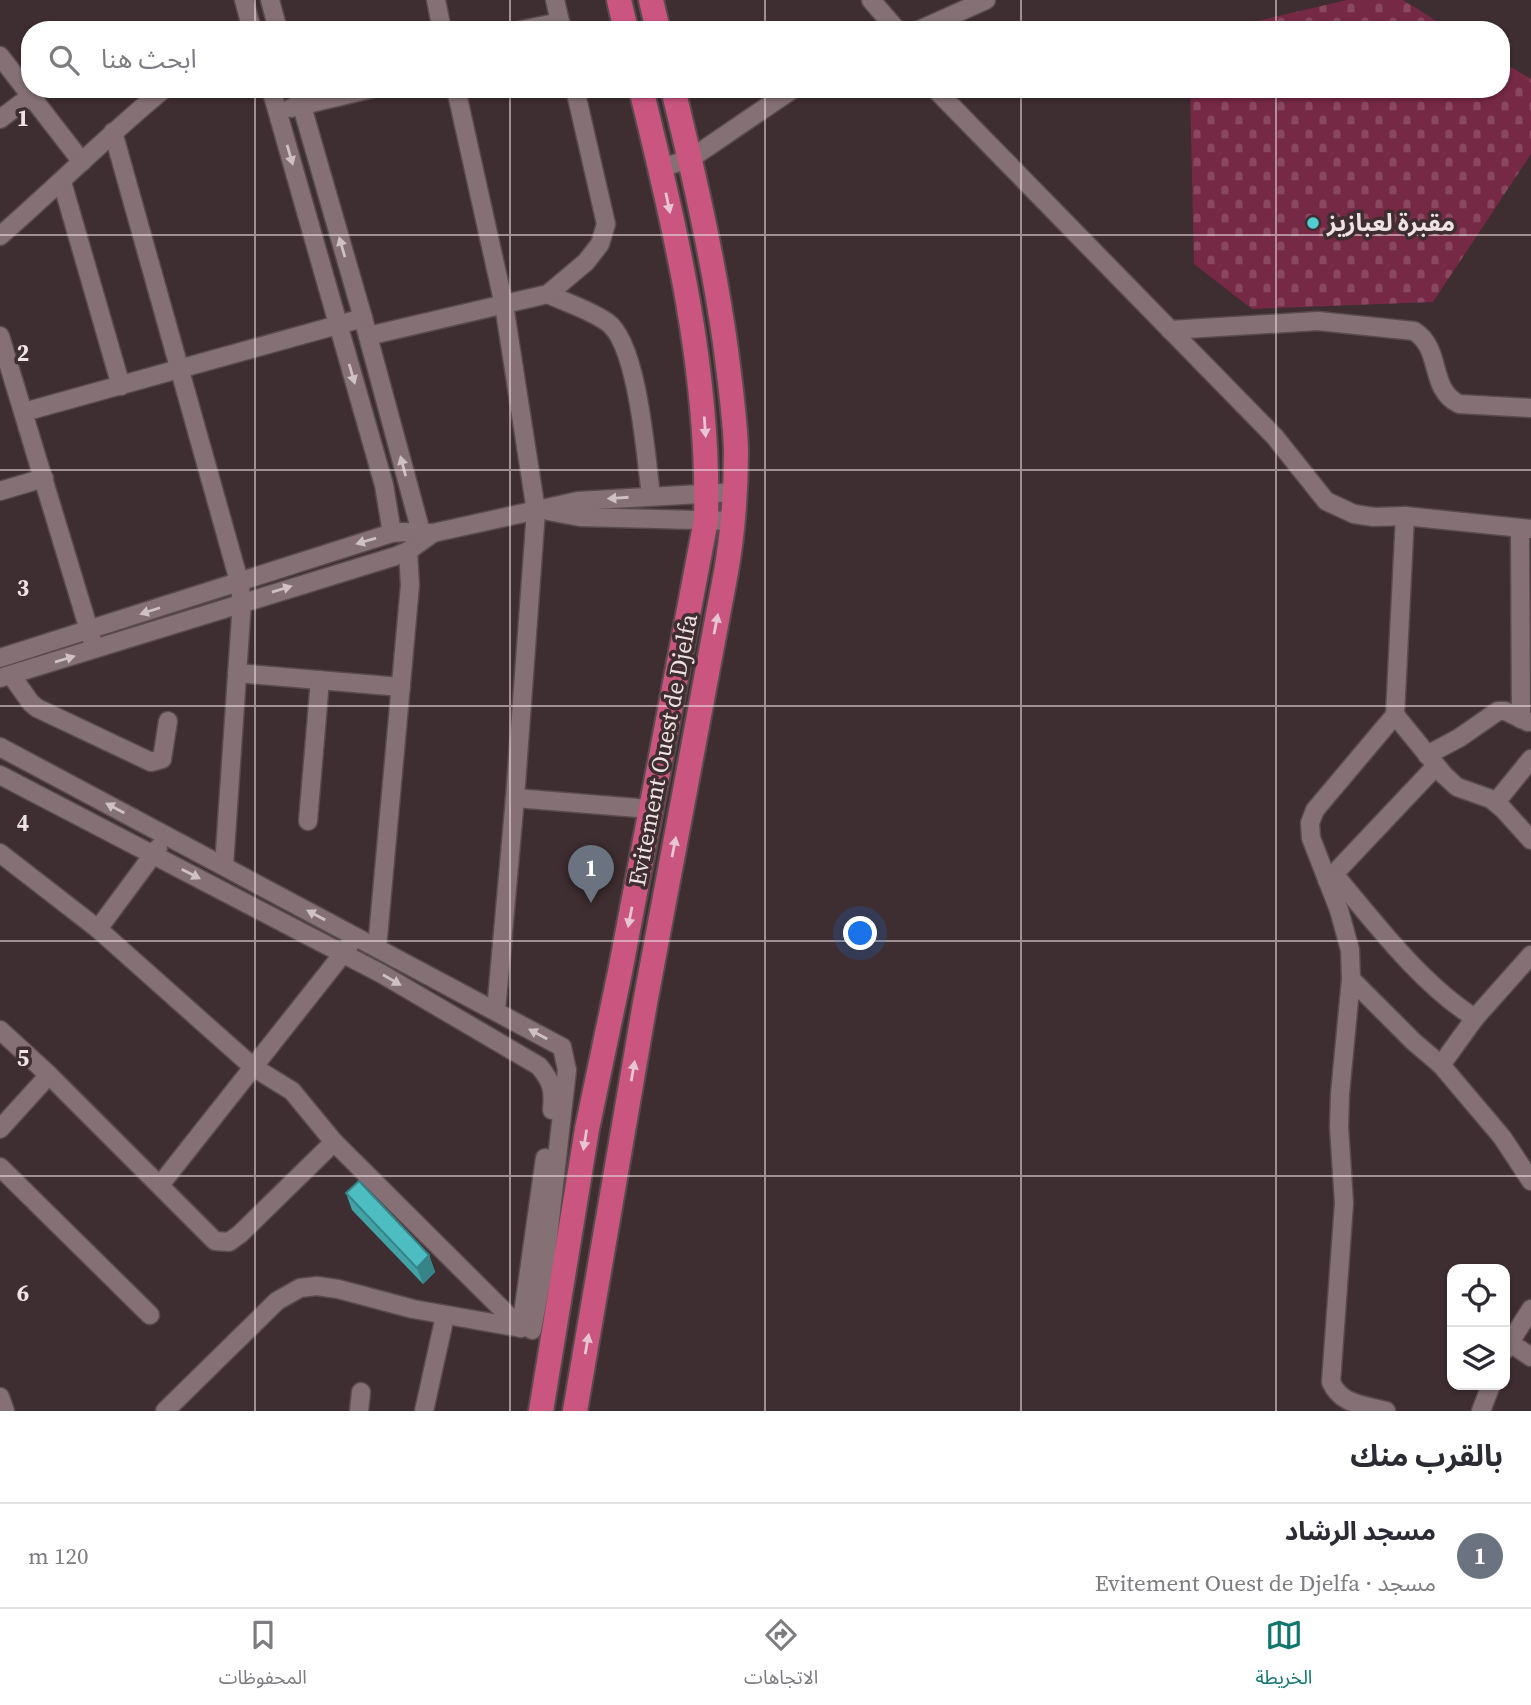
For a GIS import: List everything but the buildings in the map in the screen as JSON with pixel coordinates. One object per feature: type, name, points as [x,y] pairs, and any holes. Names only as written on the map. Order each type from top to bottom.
[{"type":"highway","points":[[619,0],[624,21]]},
{"type":"highway","points":[[651,0],[656,21]]},
{"type":"highway","name":"Evitement Ouest de Djelfa","points":[[541,1411],[536,1331],[586,1129],[620,972],[706,520],[707,454],[698,359],[688,293],[643,98]]},
{"type":"highway","points":[[575,1411],[642,1017],[734,521],[736,448],[719,300],[675,98]]},
{"type":"street","points":[[244,0],[245,21]]},
{"type":"street","points":[[270,0],[276,21]]},
{"type":"street","points":[[436,0],[440,21]]},
{"type":"street","points":[[555,0],[560,21]]},
{"type":"street","points":[[871,0],[889,21]]},
{"type":"street","points":[[939,21],[986,0]]},
{"type":"street","points":[[0,57],[21,83]]},
{"type":"street","points":[[0,119],[28,98]]},
{"type":"street","points":[[33,98],[82,162]]},
{"type":"street","points":[[0,236],[153,98]]},
{"type":"street","points":[[273,98],[384,485],[392,533]]},
{"type":"street","points":[[277,111],[297,98]]},
{"type":"street","points":[[299,98],[427,533]]},
{"type":"street","points":[[458,98],[504,304],[540,510],[496,1011]]},
{"type":"street","points":[[368,336],[548,294],[586,262],[600,244],[606,224],[577,98]]},
{"type":"street","points":[[660,168],[690,159],[780,98]]},
{"type":"street","points":[[944,98],[1275,437],[1326,500],[1354,514],[1374,517],[1405,516],[1526,529],[1526,721],[1498,710],[1459,738],[1431,761],[1331,877]]},
{"type":"street","points":[[113,132],[239,581],[242,602],[224,866]]},
{"type":"street","points":[[62,182],[121,386]]},
{"type":"street","points":[[548,294],[608,323],[618,335],[638,398],[651,496]]},
{"type":"street","points":[[24,412],[363,318]]},
{"type":"street","points":[[1170,330],[1318,321],[1414,331],[1426,338],[1441,386],[1450,400],[1459,404],[1531,408]]},
{"type":"street","points":[[0,336],[7,381],[24,412],[95,650]]},
{"type":"street","points":[[0,491],[44,478]]},
{"type":"street","points":[[0,658],[392,533],[427,533],[578,501],[736,492]]},
{"type":"street","points":[[540,510],[580,517],[734,521]]},
{"type":"street","points":[[1387,1411],[1342,1398],[1336,1393],[1331,1382],[1344,1203],[1339,1127],[1351,979],[1350,950],[1331,877],[1311,838],[1310,822],[1315,810],[1395,715],[1405,516]]},
{"type":"street","points":[[168,721],[162,759],[151,762],[37,708],[6,677],[408,551],[427,533]]},
{"type":"street","points":[[377,948],[411,585],[408,551]]},
{"type":"street","points":[[237,673],[401,687]]},
{"type":"street","points":[[307,821],[320,680]]},
{"type":"street","points":[[1395,715],[1431,761],[1457,787],[1496,802],[1531,840]]},
{"type":"street","points":[[0,747],[562,1047],[566,1070],[536,1331]]},
{"type":"street","points":[[1496,802],[1525,778],[1531,759]]},
{"type":"street","points":[[28,762],[4,783],[153,855],[343,953],[539,1066],[554,1092],[536,1331]]},
{"type":"street","points":[[515,798],[650,809]]},
{"type":"street","points":[[98,929],[167,836]]},
{"type":"street","points":[[0,853],[98,929],[253,1067],[292,1091],[334,1142],[536,1331]]},
{"type":"street","points":[[1331,877],[1397,949],[1462,1010],[1475,1018]]},
{"type":"street","points":[[160,1185],[356,937]]},
{"type":"street","points":[[1441,1065],[1475,1018],[1531,956]]},
{"type":"street","points":[[1351,979],[1441,1065],[1502,1137],[1531,1181]]},
{"type":"street","points":[[0,1030],[50,1075],[215,1241],[229,1242],[240,1234],[334,1142]]},
{"type":"street","points":[[0,1129],[50,1075]]},
{"type":"street","points":[[0,1167],[150,1315]]},
{"type":"street","points":[[165,1411],[277,1301],[300,1287],[338,1289],[445,1316],[536,1331]]},
{"type":"street","points":[[1510,1341],[1531,1309]]},
{"type":"street","points":[[424,1411],[445,1316]]},
{"type":"street","points":[[1510,1347],[1531,1357]]},
{"type":"street","points":[[1481,1411],[1489,1390]]},
{"type":"street","points":[[359,1411],[361,1392]]},
{"type":"street","points":[[0,1397],[5,1411]]},
{"type":"green space","points":[[1347,0],[1403,0],[1437,21],[1257,21]]},
{"type":"green space","points":[[1510,66],[1531,79],[1531,154],[1433,302],[1252,309],[1194,264],[1190,98],[1510,98]]},
{"type":"place","name":"مقبرة لعبازيز","points":[[1313,223]]},
{"type":"place","name":"مسجد الرشاد","points":[[591,903]]}]
